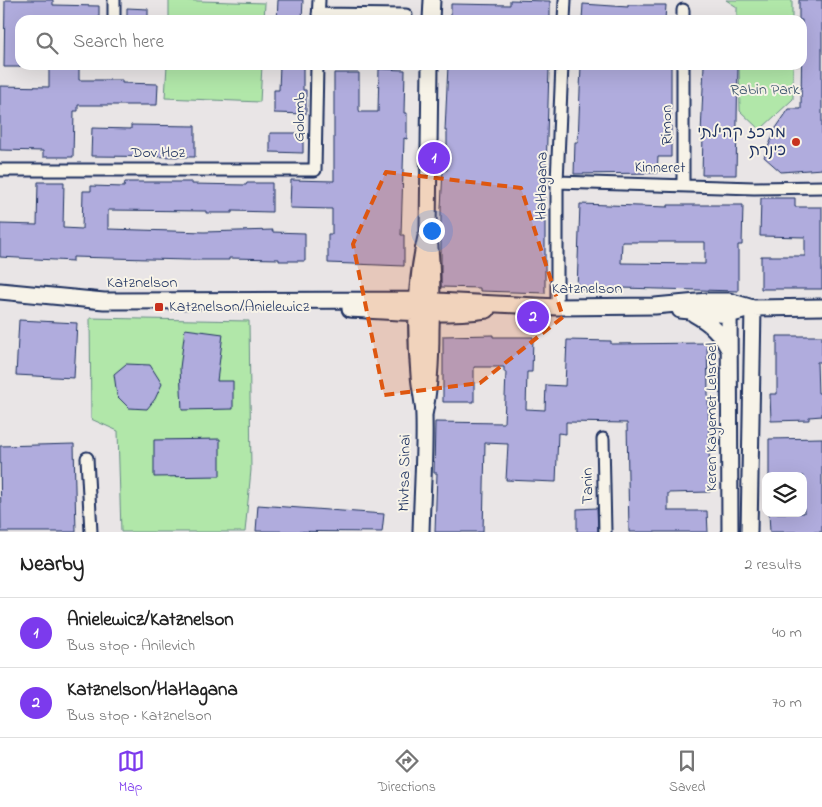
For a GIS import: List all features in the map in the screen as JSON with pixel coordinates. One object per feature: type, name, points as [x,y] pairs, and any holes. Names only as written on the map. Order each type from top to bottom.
[{"type":"street","points":[[114,0],[114,15]]},
{"type":"street","points":[[318,15],[319,0]]},
{"type":"street","points":[[431,15],[432,0]]},
{"type":"street","points":[[564,15],[565,0]]},
{"type":"street","name":"Golomb","points":[[315,170],[317,70]]},
{"type":"street","name":"Mivtsa Sinai","points":[[421,532],[424,414],[430,373],[424,307],[432,254],[428,231],[430,70]]},
{"type":"street","name":"HaHagana","points":[[557,307],[558,182],[562,70]]},
{"type":"street","name":"Rimon","points":[[683,70],[683,185]]},
{"type":"street","name":"Dov Hoz","points":[[0,170],[315,170]]},
{"type":"street","name":"Kinneret","points":[[558,182],[754,188],[822,187]]},
{"type":"street","name":"Katznelson","points":[[0,291],[104,301],[284,301],[424,307],[457,313],[519,306],[655,306],[708,301],[729,308]]},
{"type":"street","name":"Katznelson","points":[[655,306],[691,312],[729,308],[822,307]]},
{"type":"street","name":"Keren Kayemet LeIsrael","points":[[729,308],[730,532]]},
{"type":"street","points":[[748,532],[753,308]]},
{"type":"street","points":[[691,312],[716,329],[729,350]]},
{"type":"street","name":"Tanin","points":[[603,439],[605,532]]},
{"type":"street","points":[[87,458],[91,532]]},
{"type":"highlighted area","points":[[386,172],[521,188],[563,317],[480,383],[384,395],[353,244]]},
{"type":"green space","points":[[169,0],[265,3],[264,15],[169,15]]},
{"type":"green space","points":[[726,0],[792,0],[792,15],[737,15],[737,7]]},
{"type":"green space","points":[[167,70],[262,70],[260,102],[165,98]]},
{"type":"green space","name":"Rabin Park","points":[[739,70],[793,70],[793,99],[760,130],[740,111]]},
{"type":"green space","points":[[90,318],[249,321],[251,470],[245,532],[121,532],[118,431],[91,419]]},
{"type":"building","points":[[5,0],[53,0],[53,5],[99,6],[99,15],[15,15],[15,67],[4,67]]},
{"type":"building","points":[[278,0],[303,0],[302,15],[277,15]]},
{"type":"building","points":[[510,0],[550,1],[550,15],[451,15],[451,4],[510,5]]},
{"type":"building","name":"מרכז קהילתי כינרת","points":[[799,0],[822,0],[822,169],[781,172],[764,157],[776,128],[789,109],[801,109],[801,70],[807,70],[807,15],[799,15]]},
{"type":"building","points":[[583,4],[628,7],[628,5],[666,5],[665,15],[582,15]]},
{"type":"building","points":[[127,8],[148,9],[148,15],[127,15]]},
{"type":"building","points":[[49,70],[79,70],[79,80],[122,80],[122,83],[158,84],[157,105],[78,105],[78,111],[74,111],[73,157],[43,157],[43,151],[0,150],[0,86],[49,87]]},
{"type":"building","points":[[280,70],[303,70],[303,90],[306,90],[306,114],[274,113],[274,90],[279,90]]},
{"type":"building","points":[[379,70],[405,70],[404,113],[407,113],[407,139],[404,138],[401,235],[404,235],[404,266],[328,263],[328,234],[332,234],[332,209],[290,208],[291,180],[334,181],[334,73],[359,73],[359,110],[360,112],[378,112]]},
{"type":"building","points":[[448,70],[549,70],[545,208],[545,293],[480,291],[480,288],[441,287],[441,208],[443,170],[447,170],[447,131],[445,131]]},
{"type":"building","points":[[581,70],[671,70],[671,157],[658,157],[657,173],[574,174],[575,142],[578,142]]},
{"type":"building","points":[[704,70],[738,70],[736,175],[702,175],[703,134],[701,134]]},
{"type":"building","points":[[131,125],[195,126],[195,157],[91,156],[92,128],[131,129]]},
{"type":"building","points":[[270,133],[303,133],[303,153],[270,152]]},
{"type":"building","points":[[38,182],[64,182],[63,228],[82,229],[83,191],[91,191],[91,186],[124,187],[125,182],[192,182],[192,184],[246,185],[247,183],[272,183],[272,212],[232,211],[232,213],[206,213],[206,211],[108,210],[108,229],[204,232],[273,230],[272,232],[305,233],[305,261],[229,258],[229,260],[187,260],[73,257],[73,261],[0,257],[0,224],[37,225]]},
{"type":"building","points":[[761,198],[795,198],[795,207],[822,207],[822,289],[761,289],[761,256],[805,256],[805,237],[760,236]]},
{"type":"building","points":[[580,204],[668,207],[668,205],[743,205],[742,245],[738,245],[738,291],[621,288],[621,290],[577,289]],"holes":[[[622,242],[705,242],[705,264],[621,263]]]},
{"type":"building","points":[[19,320],[77,323],[74,378],[16,375]]},
{"type":"building","points":[[185,329],[223,334],[217,381],[233,381],[233,409],[182,410],[180,368]]},
{"type":"building","points":[[493,335],[493,337],[533,337],[532,372],[527,372],[526,409],[545,410],[546,385],[565,386],[567,340],[611,341],[611,344],[707,343],[710,492],[668,493],[668,511],[707,511],[708,532],[629,532],[627,423],[566,422],[566,434],[558,433],[556,482],[506,480],[508,444],[485,443],[483,532],[435,532],[437,473],[434,473],[435,422],[504,423],[506,372],[504,372],[504,367],[474,367],[474,402],[443,402],[443,336]]},
{"type":"building","points":[[777,336],[822,336],[822,362],[817,362],[818,393],[822,393],[822,416],[809,417],[809,420],[771,421],[770,394],[777,394]]},
{"type":"building","points":[[126,364],[150,365],[162,384],[155,399],[147,409],[129,408],[117,396],[114,374]]},
{"type":"building","points":[[822,438],[822,532],[770,532],[769,517],[807,517],[807,472],[769,472],[769,439]]},
{"type":"building","points":[[220,439],[220,476],[154,477],[154,440]]},
{"type":"building","points":[[74,444],[76,532],[1,532],[0,446]]},
{"type":"building","points":[[258,505],[384,514],[382,532],[256,531]]},
{"type":"building","points":[[597,508],[598,532],[577,532],[577,509]]},
{"type":"place","name":"מרכז קהילתי כינרת","points":[[796,142]]},
{"type":"place","name":"Anielewicz/Katznelson","points":[[434,158]]},
{"type":"place","name":"Katznelson/Anielewicz","points":[[159,307]]},
{"type":"place","name":"Katznelson/HaHagana","points":[[533,317]]}]
